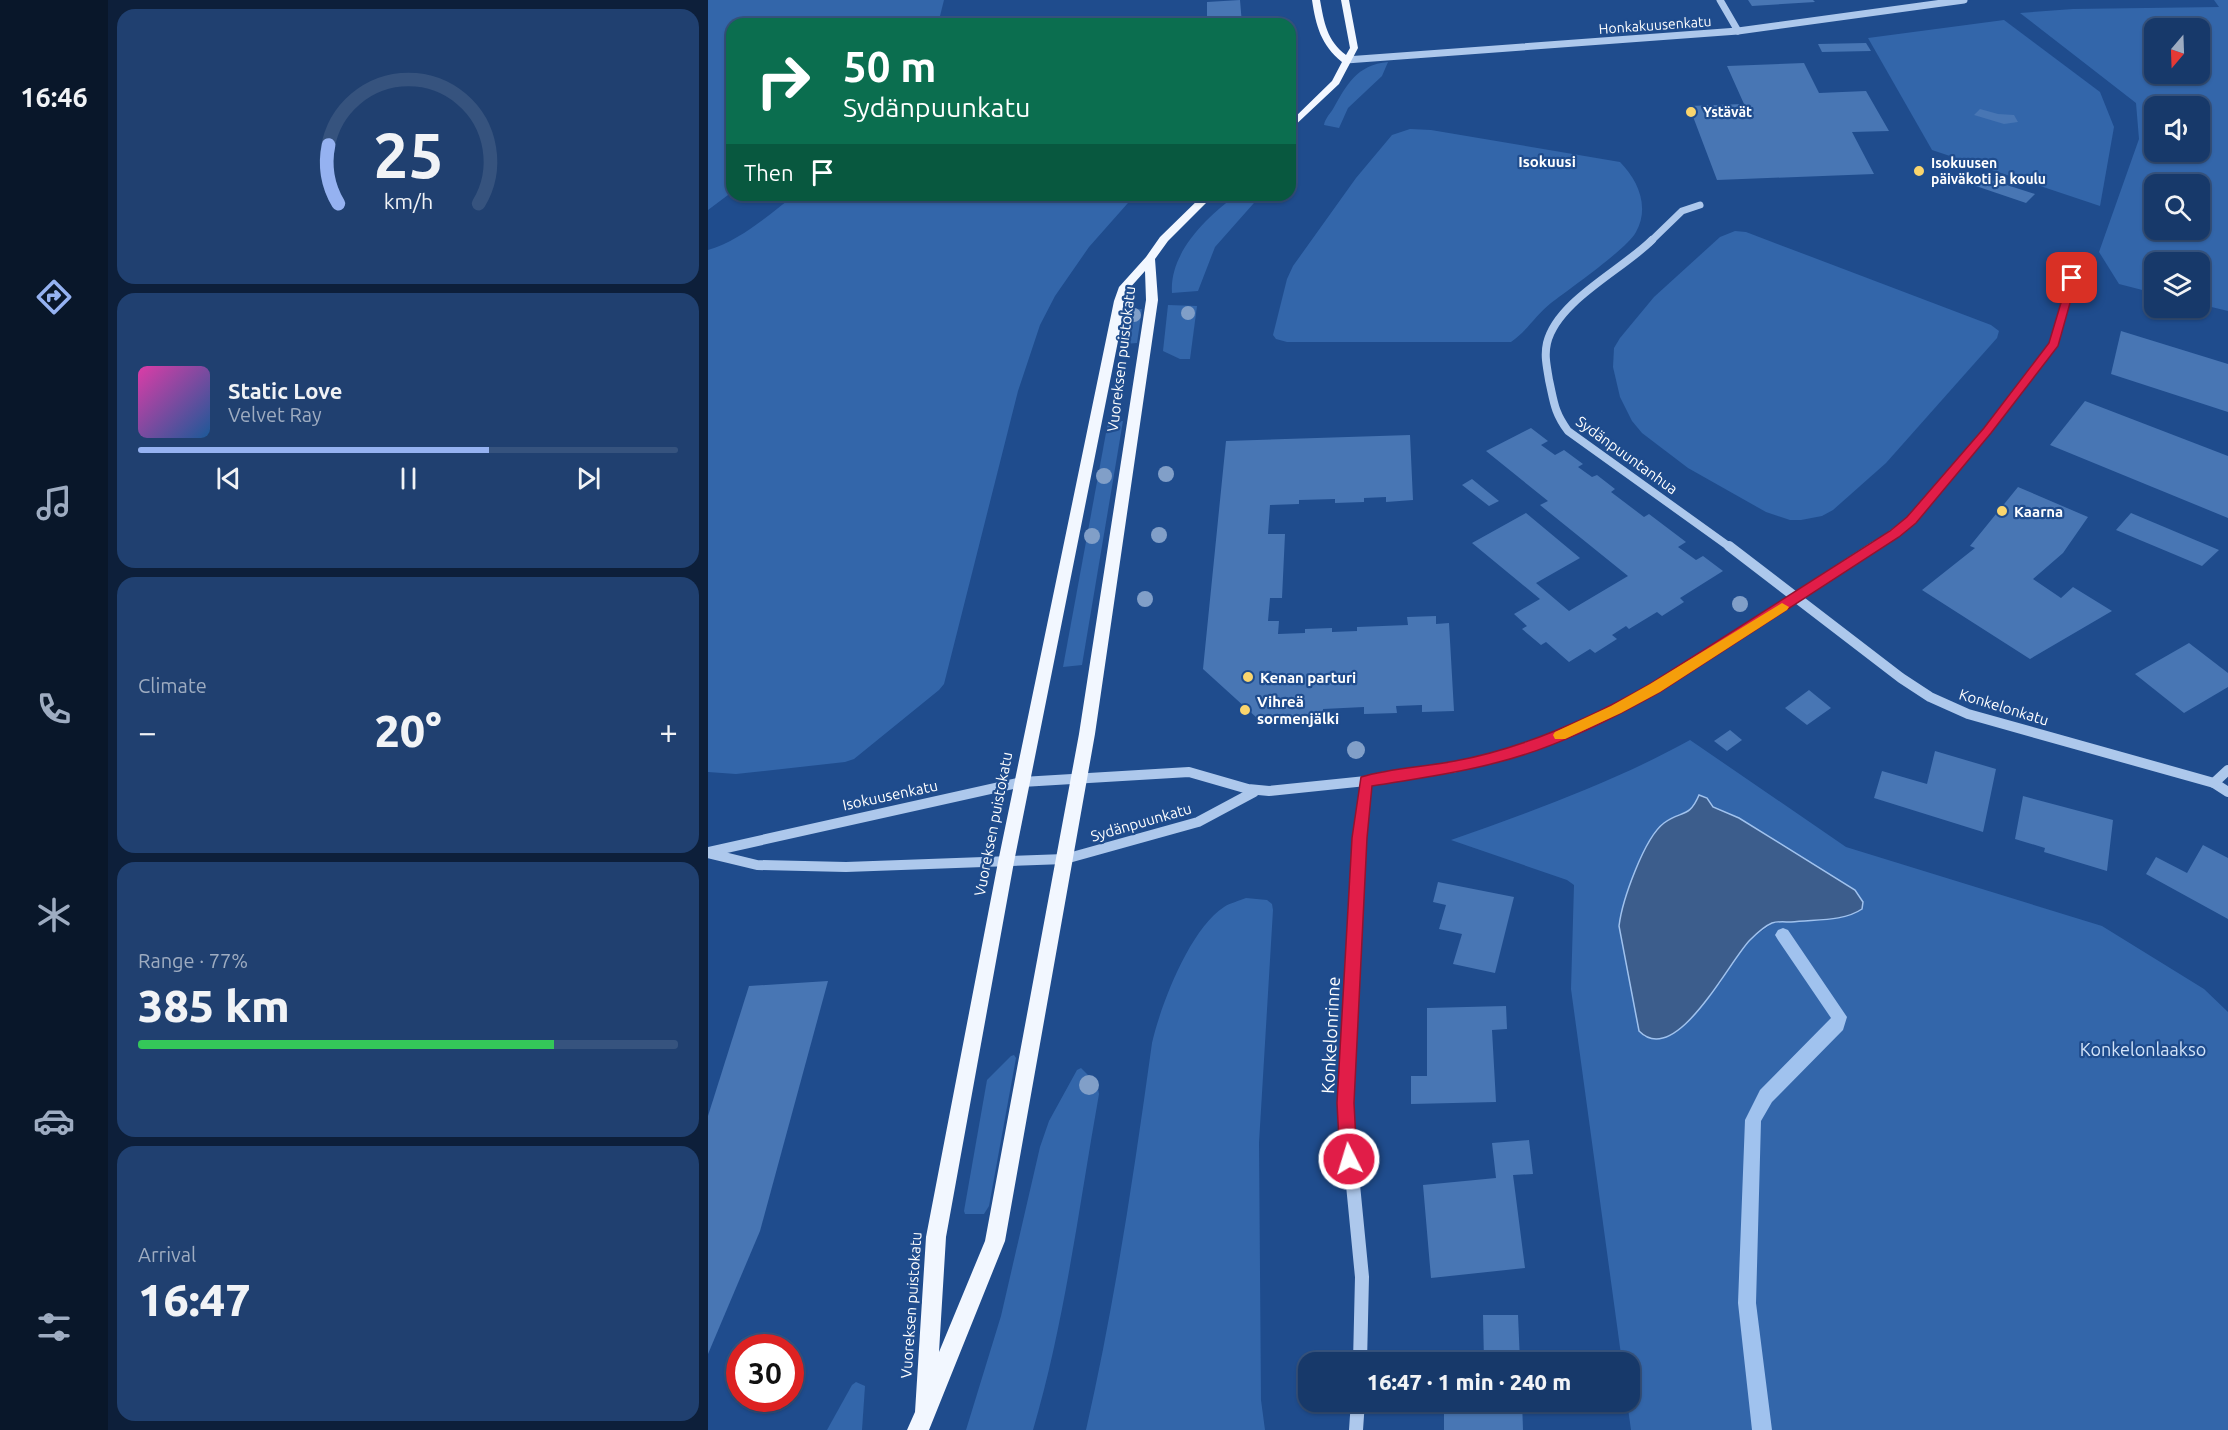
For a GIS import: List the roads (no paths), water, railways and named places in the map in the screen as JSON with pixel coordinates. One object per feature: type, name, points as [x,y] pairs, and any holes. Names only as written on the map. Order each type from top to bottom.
[{"type":"main road","points":[[1316,0],[1326,41],[1331,50],[1346,60]]},
{"type":"main road","points":[[1296,121],[1336,82],[1354,48],[1345,0]]},
{"type":"main road","name":"Vuoreksen puistokatu","points":[[921,1420],[936,1237],[1006,862],[1120,301],[1123,289],[1181,220],[1202,201]]},
{"type":"main road","name":"Vuoreksen puistokatu","points":[[921,1420],[995,1241],[1079,777],[1154,290],[1150,259]]},
{"type":"street","points":[[1720,0],[1738,30]]},
{"type":"street","name":"Honkakuusenkatu","points":[[1346,60],[1738,30],[1964,0]]},
{"type":"street","name":"Sydänpuuntanhua","points":[[1700,205],[1682,211],[1643,249],[1576,301],[1556,323],[1547,342],[1545,359],[1556,415],[1568,431],[1702,526],[1797,598]]},
{"type":"street","name":"Sydänpuunkatu","points":[[1065,859],[1198,822],[1254,792],[1366,781],[1456,767],[1497,757],[1558,736],[1616,710],[1655,688],[1797,598],[1894,534],[1911,520],[1988,430],[2054,344],[2072,278]]},
{"type":"street","name":"Konkelonkatu","points":[[1797,598],[1901,678],[1930,697],[1968,714],[2214,783],[2228,792]]},
{"type":"street","points":[[2214,783],[2228,770]]},
{"type":"street","name":"Sydänpuunkatu","points":[[1079,777],[1189,772],[1202,774],[1254,792]]},
{"type":"street","name":"Isokuusenkatu","points":[[708,853],[1022,782],[1079,777]]},
{"type":"street","name":"Konkelonrinne","points":[[1361,1352],[1363,1318],[1361,1266],[1346,1137],[1346,1103],[1360,838],[1366,781]]},
{"type":"street","name":"Isokuusenkatu","points":[[708,853],[757,866],[846,867],[1065,859]]},
{"type":"street","points":[[1356,1430],[1357,1412]]},
{"type":"waterway","points":[[1762,1430],[1747,1303],[1753,1120],[1766,1096],[1837,1025],[1839,1017],[1783,935]]},
{"type":"place","name":"Ystävät","points":[[1691,112]]},
{"type":"place","name":"Isokuusen päiväkoti ja koulu","points":[[1919,171]]},
{"type":"place","name":"Kaarna","points":[[2002,511]]},
{"type":"place","name":"Kenan parturi","points":[[1248,677]]},
{"type":"place","name":"Vihreä sormenjälki","points":[[1245,710]]},
{"type":"district","name":"Isokuusi","points":[[1547,161]]},
{"type":"park label","name":"Konkelonlaakso","points":[[2143,1049]]}]
